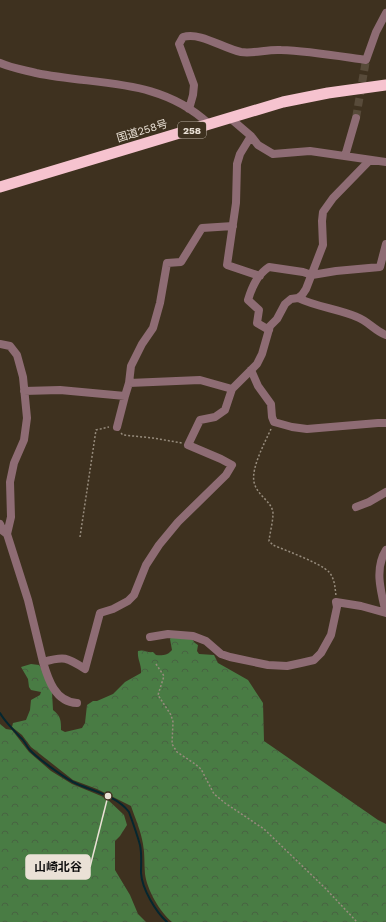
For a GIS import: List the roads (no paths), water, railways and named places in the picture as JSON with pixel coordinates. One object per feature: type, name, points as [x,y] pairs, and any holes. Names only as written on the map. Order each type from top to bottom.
[{"type":"highway","name":"国道258号","points":[[0,187],[283,102],[328,93],[386,85]]},
{"type":"street","points":[[189,108],[194,85],[179,44],[183,37],[189,35],[197,36],[228,49],[249,53],[278,50],[366,60],[376,32],[386,13]]},
{"type":"street","points":[[0,63],[13,68],[51,76],[93,80],[142,88],[160,93],[189,108],[209,124]]},
{"type":"street","points":[[230,118],[251,136],[258,145],[273,154],[310,152],[386,162]]},
{"type":"street","points":[[345,156],[356,118]]},
{"type":"street","points":[[251,136],[240,154],[237,164],[236,202],[227,265],[260,276]]},
{"type":"street","points":[[43,662],[61,658],[71,660],[85,669],[100,614],[128,601],[134,595],[146,565],[159,545],[178,522],[226,475],[232,465],[188,445],[200,420],[215,417],[224,410],[232,389],[257,364],[262,354],[270,326],[277,320],[285,304],[291,299],[298,298],[306,289],[323,245],[322,221],[324,212],[333,198],[370,160]]},
{"type":"street","points":[[117,427],[129,384],[131,366],[142,344],[153,328],[168,263],[180,262],[202,228],[233,226]]},
{"type":"street","points":[[269,330],[257,323],[259,310],[248,300],[253,285],[269,267],[303,272],[312,275],[380,267],[386,244]]},
{"type":"street","points":[[298,298],[358,317],[378,332],[386,335]]},
{"type":"street","points":[[0,344],[10,346],[16,355],[23,377],[27,418],[24,440],[14,463],[10,482],[11,517],[4,535]]},
{"type":"street","points":[[251,370],[258,386],[271,404],[274,422],[307,429],[386,423]]},
{"type":"street","points":[[129,384],[200,380],[232,389]]},
{"type":"street","points":[[24,391],[60,390],[125,396]]},
{"type":"street","points":[[356,507],[370,502],[386,492]]},
{"type":"street","points":[[0,524],[28,600],[49,681],[54,691],[69,702],[76,703]]},
{"type":"street","points":[[150,637],[168,634],[193,636],[206,641],[221,654],[268,665],[287,666],[314,660],[321,653],[331,635],[337,606],[336,602],[361,606],[386,613],[381,595],[379,574],[381,557],[386,550]]},
{"type":"waterway","points":[[0,713],[29,749],[44,762],[73,782],[117,801],[129,812],[140,845],[141,873],[144,886],[154,906],[167,922]]},
{"type":"tunnel","points":[[356,118],[366,60]]},
{"type":"place","name":"山崎北谷","points":[[108,796]]}]
